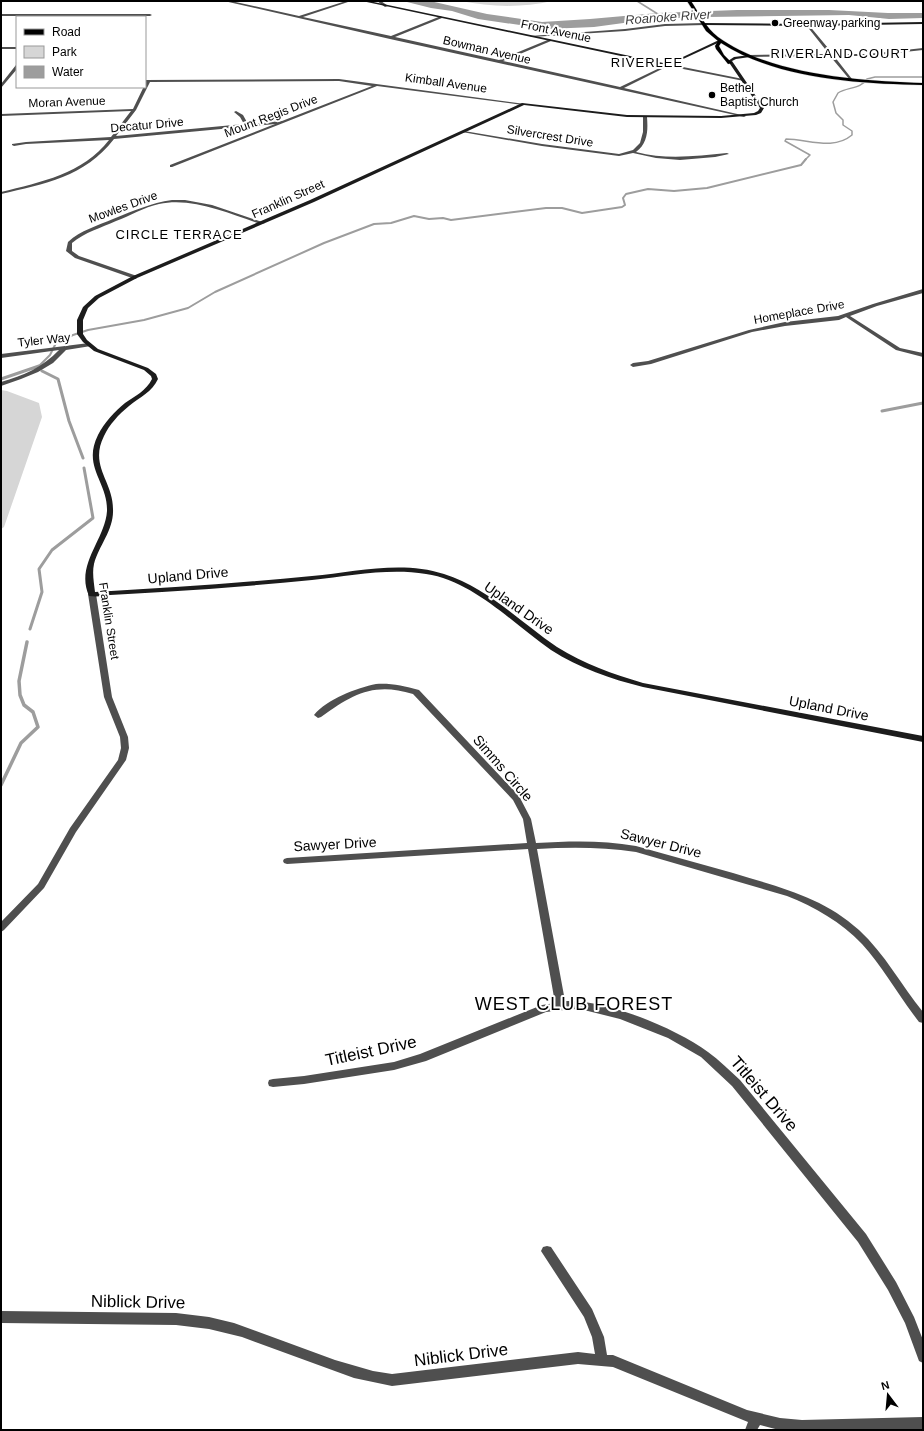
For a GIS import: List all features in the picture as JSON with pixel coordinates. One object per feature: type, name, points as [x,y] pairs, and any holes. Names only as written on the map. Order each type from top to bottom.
[{"type":"main road","points":[[688,1],[710,32],[720,41],[750,56],[793,69],[850,79],[872,82],[923,84]]},
{"type":"main road","points":[[720,41],[717,46],[719,51],[730,63]]},
{"type":"street","name":"Bowman Avenue","points":[[226,1],[744,116]]},
{"type":"street","points":[[300,18],[349,1]]},
{"type":"street","name":"Front Avenue","points":[[364,1],[743,80]]},
{"type":"street","points":[[379,1],[386,6]]},
{"type":"street","points":[[1,15],[26,16]]},
{"type":"street","points":[[100,16],[150,15]]},
{"type":"street","points":[[390,38],[441,18]]},
{"type":"street","points":[[532,36],[703,23],[808,25],[923,23]]},
{"type":"street","points":[[808,25],[850,79]]},
{"type":"street","points":[[498,62],[550,40]]},
{"type":"street","points":[[619,89],[720,41]]},
{"type":"street","points":[[1,48],[16,48]]},
{"type":"street","points":[[743,80],[730,63],[731,60],[735,58],[750,56],[833,56],[884,54],[923,49]]},
{"type":"street","points":[[1,87],[16,67]]},
{"type":"street","name":"Kimball Avenue","points":[[147,81],[314,79],[378,84],[523,104],[604,114],[645,117],[744,116],[757,114],[762,110],[762,108],[743,80]]},
{"type":"street","points":[[1,81],[12,81]]},
{"type":"street","name":"Mount Regis Drive","points":[[172,166],[378,84]]},
{"type":"street","points":[[1,193],[39,184],[71,172],[95,157],[113,138],[134,110],[144,88]]},
{"type":"street","name":"Franklin Street","points":[[1,928],[41,886],[73,830],[122,760],[125,748],[124,736],[108,697],[92,594],[90,572],[91,563],[108,523],[110,512],[110,502],[94,461],[97,444],[104,432],[121,410],[150,387],[155,379],[154,375],[146,369],[106,354],[88,345],[80,334],[79,327],[83,312],[92,301],[135,277],[263,223],[523,104]]},
{"type":"street","name":"Moran Avenue","points":[[1,115],[134,110]]},
{"type":"street","points":[[236,112],[242,116],[247,126]]},
{"type":"street","points":[[633,152],[644,140],[646,135],[645,117]]},
{"type":"street","name":"Decatur Drive","points":[[14,145],[113,138],[282,122]]},
{"type":"street","name":"Silvercrest Drive","points":[[464,132],[611,155],[624,155],[633,152],[647,156],[671,158],[727,154]]},
{"type":"street","name":"Mowles Drive","points":[[135,277],[77,257],[70,251],[70,243],[82,233],[152,205],[167,202],[183,201],[201,204],[263,223]]},
{"type":"street","name":"Homeplace Drive","points":[[633,365],[649,363],[770,326],[829,320],[847,316],[875,305],[923,291]]},
{"type":"street","points":[[847,316],[898,349],[923,355]]},
{"type":"street","name":"Tyler Way","points":[[1,356],[88,345]]},
{"type":"street","points":[[1,384],[43,368],[55,359],[61,349]]},
{"type":"street","name":"Upland Drive","points":[[92,594],[157,592],[356,574],[404,571],[426,572],[451,579],[468,588],[561,652],[615,678],[643,686],[923,739]]},
{"type":"street","name":"Simms Circle","points":[[318,715],[337,701],[359,690],[390,686],[406,688],[416,692],[516,798],[527,819],[533,846],[561,1006]]},
{"type":"street","name":"Sawyer Drive","points":[[287,861],[586,844],[636,849],[790,892],[812,902],[845,923],[875,952],[923,1019]]},
{"type":"street","name":"Titleist Drive","points":[[273,1083],[304,1080],[394,1066],[422,1058],[545,1008],[572,1005],[596,1009],[617,1014],[665,1033],[699,1050],[736,1083],[862,1238],[892,1286],[910,1321],[923,1357]]},
{"type":"street","points":[[547,1250],[588,1313],[598,1337],[602,1359]]},
{"type":"street","name":"Niblick Drive","points":[[1,1317],[176,1319],[202,1321],[241,1330],[369,1377],[392,1380],[578,1358],[602,1359],[613,1361],[753,1424],[802,1426],[923,1422]]},
{"type":"green space","points":[[461,1],[552,1],[529,5],[506,6],[483,5]]},
{"type":"green space","points":[[1,390],[39,403],[42,417],[4,527],[1,529]]},
{"type":"water","name":"Roanoke River","points":[[403,1],[430,1],[487,14],[542,22],[658,13],[737,10],[829,10],[923,13],[923,18],[889,19],[849,15],[707,17],[653,19],[594,27],[547,29],[478,19],[452,11],[431,8]]},
{"type":"waterway","name":"Roanoke River","points":[[637,1],[661,16]]},
{"type":"waterway","points":[[806,159],[810,155],[785,141],[786,139],[829,143],[845,140],[852,135],[852,131],[843,125],[843,120],[836,113],[833,102],[838,93],[861,85],[867,79],[875,77],[923,77]]},
{"type":"waterway","points":[[39,366],[50,355],[56,343],[73,335],[88,330],[144,320],[188,308],[215,292],[324,243],[374,224],[391,223],[414,216],[429,219],[443,218],[451,220],[546,208],[562,208],[582,213],[622,207],[625,205],[623,198],[626,194],[648,189],[674,191],[707,188],[801,165],[806,159]]},
{"type":"waterway","points":[[1,379],[39,366]]},
{"type":"waterway","points":[[42,371],[58,379],[69,421],[83,458]]},
{"type":"waterway","points":[[882,411],[923,403]]},
{"type":"waterway","points":[[30,629],[42,592],[39,569],[52,550],[93,518],[84,468]]},
{"type":"waterway","points":[[1,785],[21,743],[38,727],[33,712],[24,705],[20,695],[19,681],[27,642]]},
{"type":"place","name":"Greenway parking","points":[[775,23]]},
{"type":"place","name":"Bethel Baptist Church","points":[[712,95]]},
{"type":"district","name":"RIVERLAND COURT","points":[[840,53]]},
{"type":"district","name":"RIVERLEE","points":[[647,62]]},
{"type":"district","name":"CIRCLE TERRACE","points":[[179,234]]},
{"type":"district","name":"WEST CLUB FOREST","points":[[574,1004]]}]
